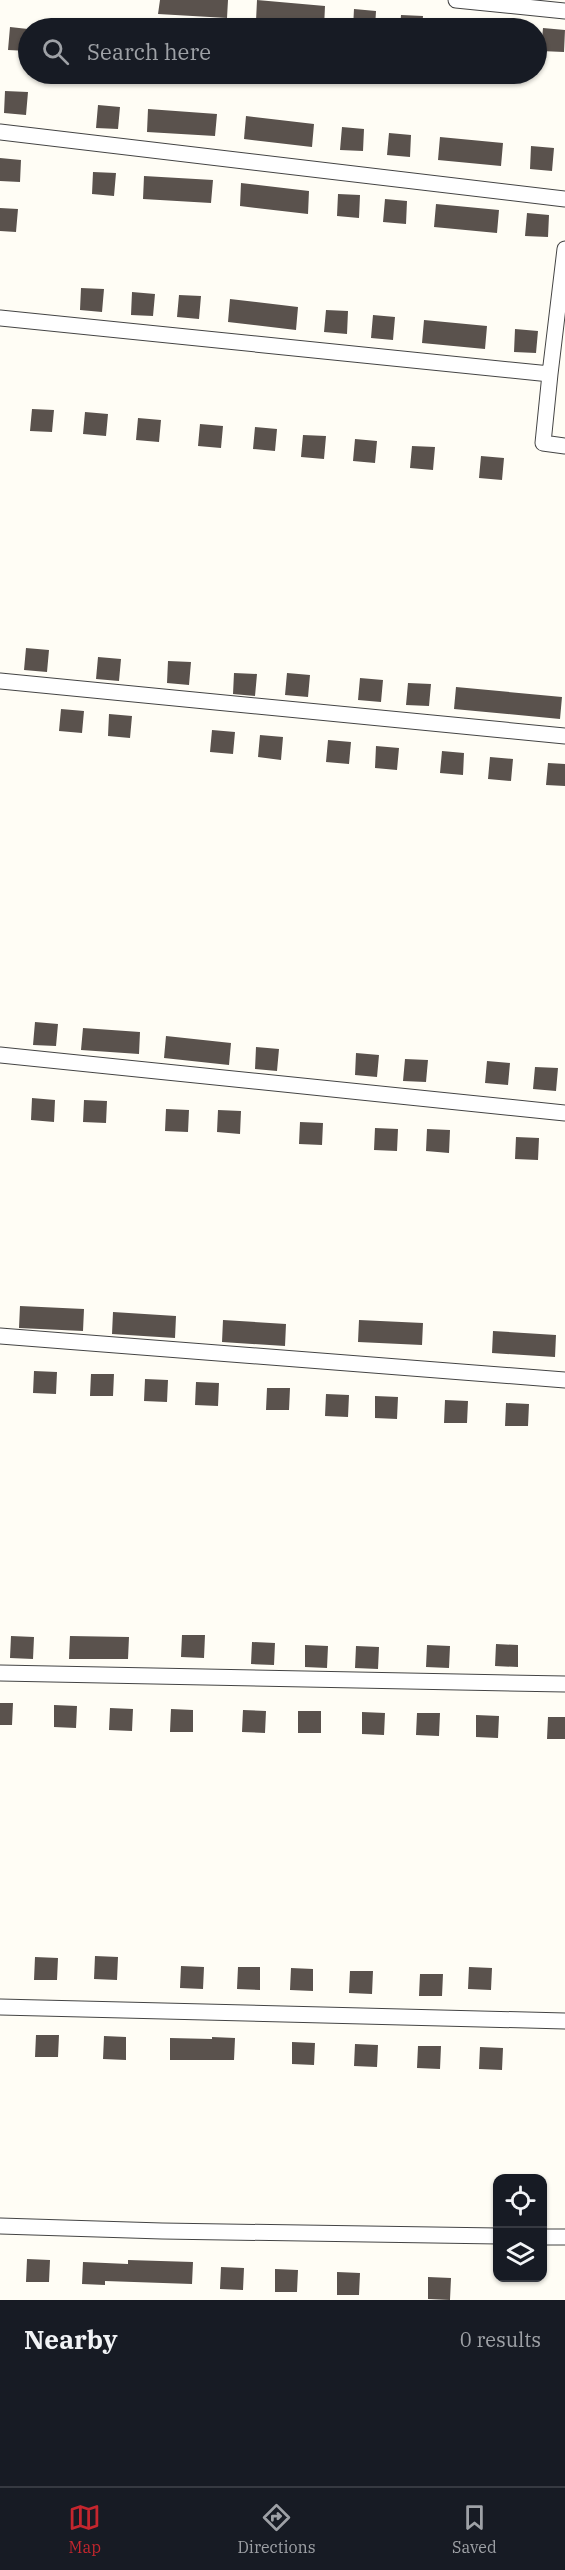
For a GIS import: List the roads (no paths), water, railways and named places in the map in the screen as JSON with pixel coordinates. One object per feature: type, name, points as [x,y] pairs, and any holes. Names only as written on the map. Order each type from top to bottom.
[{"type":"street","points":[[456,0],[565,11]]},
{"type":"street","points":[[0,132],[565,199]]},
{"type":"street","points":[[564,258],[543,443],[565,446]]},
{"type":"street","points":[[0,318],[550,374]]},
{"type":"street","points":[[0,681],[565,736]]},
{"type":"street","points":[[0,1055],[565,1113]]},
{"type":"street","points":[[0,1336],[565,1380]]},
{"type":"street","points":[[0,1673],[565,1684]]},
{"type":"street","points":[[0,2007],[565,2021]]},
{"type":"street","points":[[0,2226],[493,2236]]},
{"type":"street","points":[[547,2237],[565,2237]]}]
